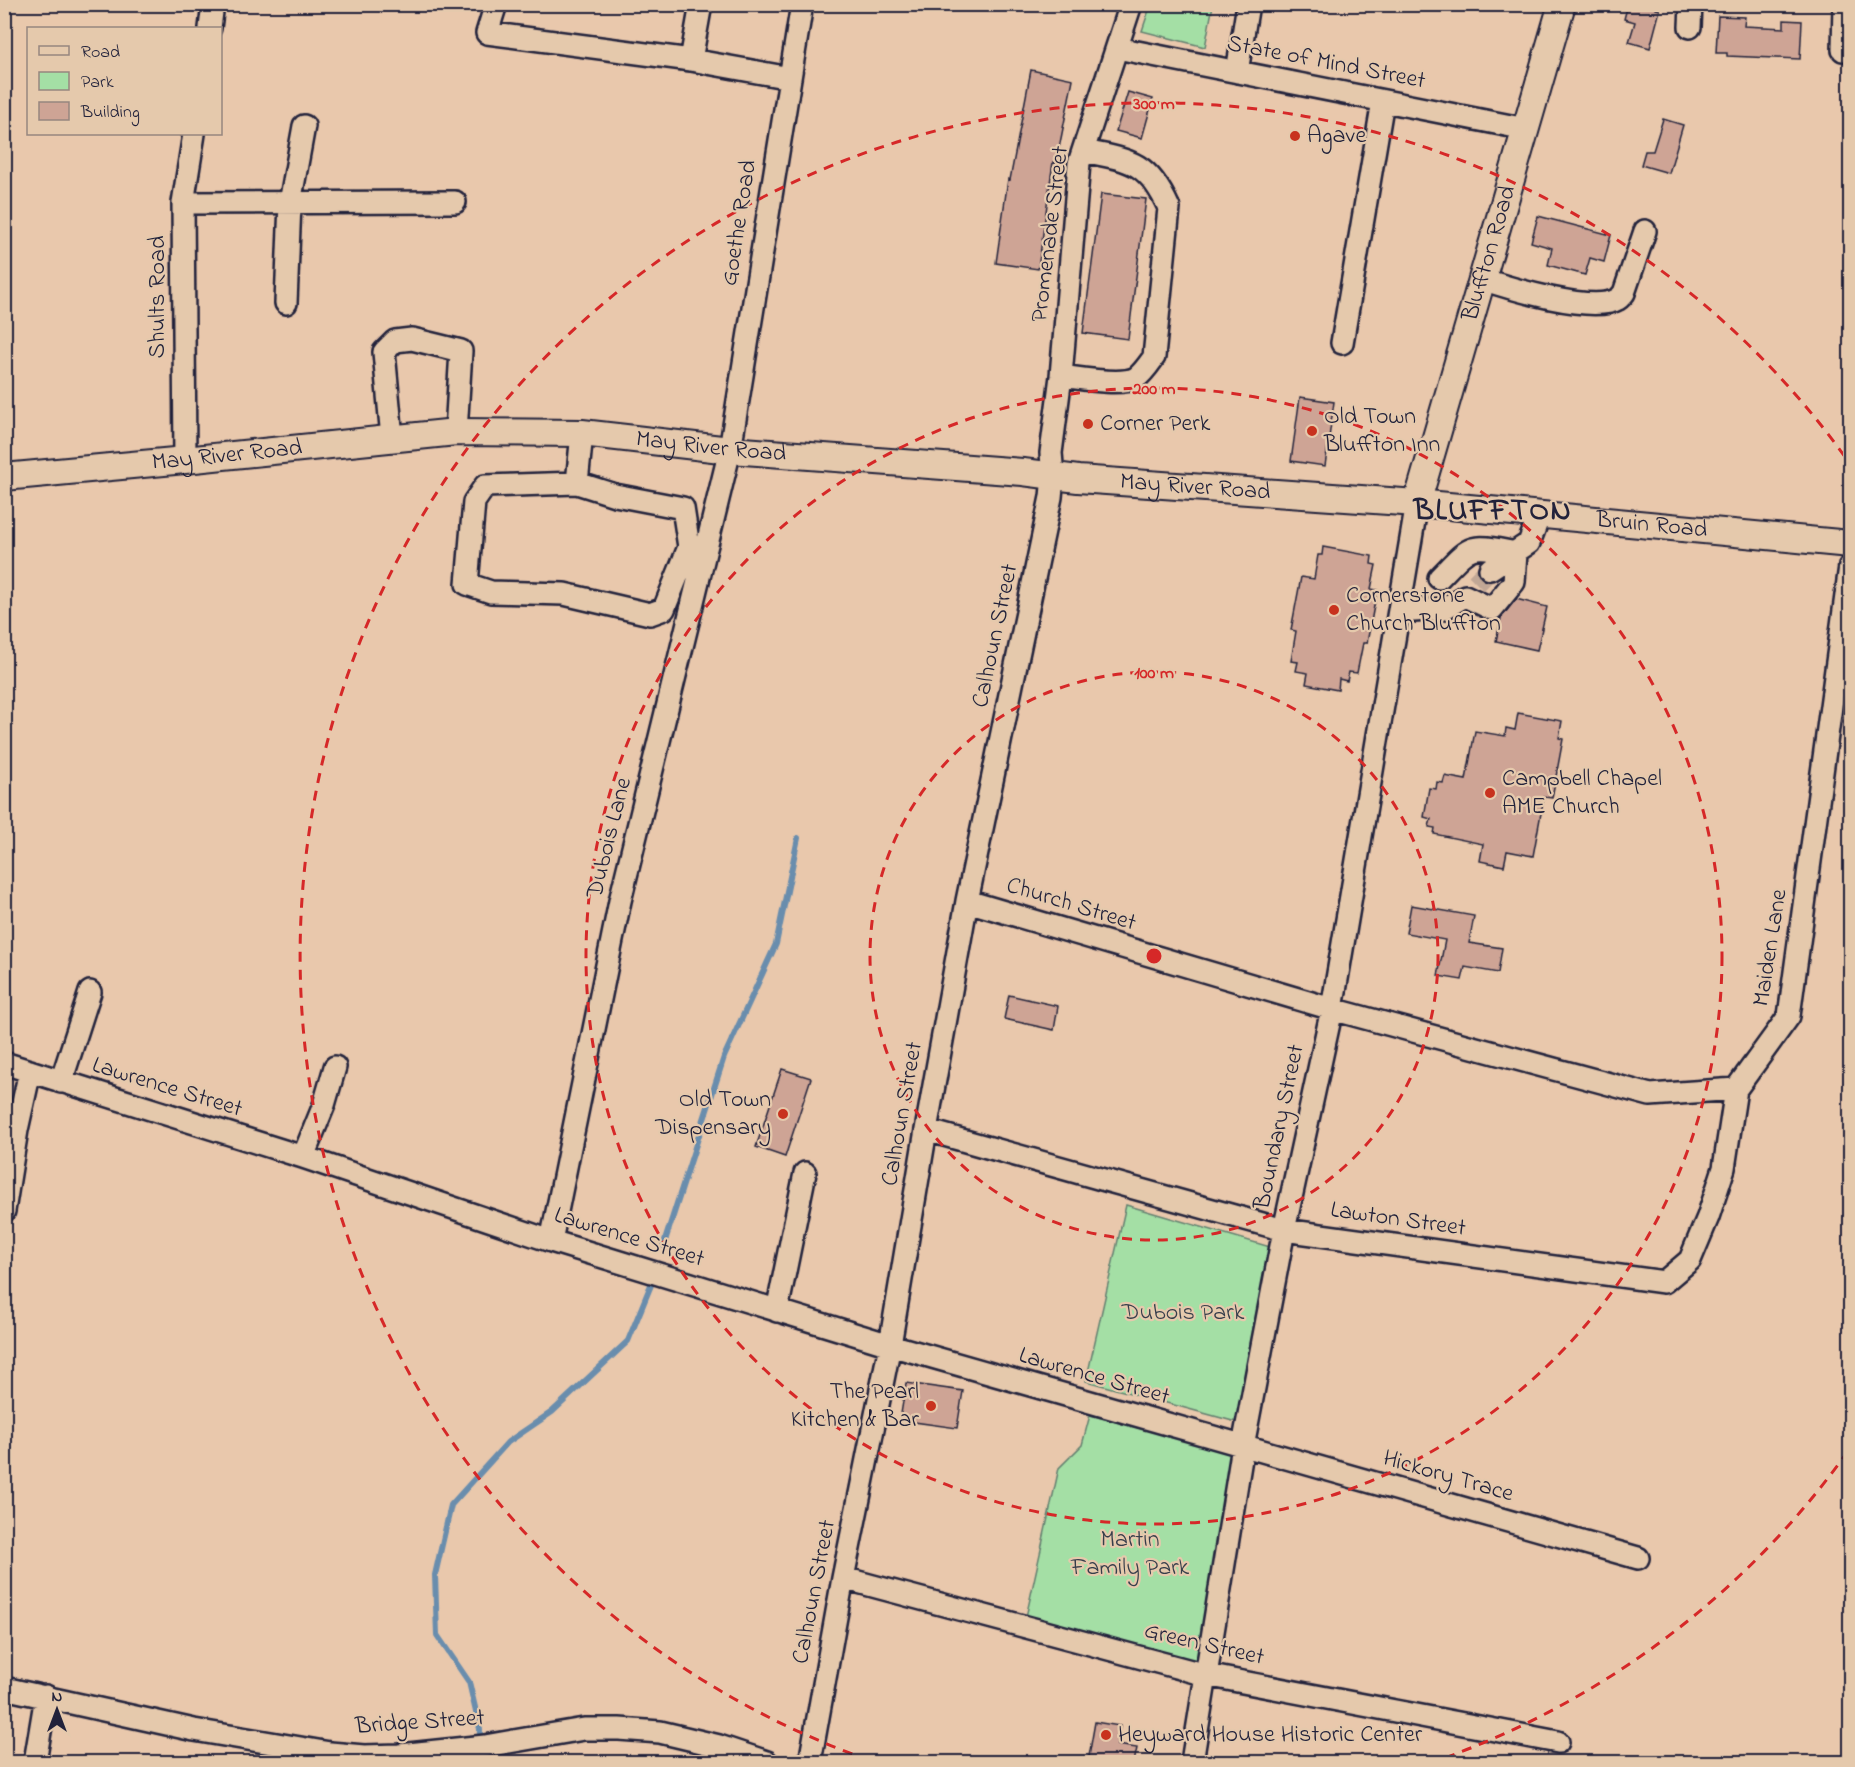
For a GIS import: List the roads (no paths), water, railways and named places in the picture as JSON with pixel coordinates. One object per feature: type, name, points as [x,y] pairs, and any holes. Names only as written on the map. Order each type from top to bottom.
[{"type":"main road","name":"Bluffton Road","points":[[1417,502],[1562,4]]},
{"type":"main road","name":"May River Road","points":[[4,477],[456,432],[582,434],[730,450],[1417,502]]},
{"type":"main road","name":"Bruin Road","points":[[1417,502],[1851,544]]},
{"type":"street","points":[[210,27],[213,4]]},
{"type":"street","points":[[496,4],[487,33],[691,60],[789,78]]},
{"type":"street","points":[[691,60],[701,4]]},
{"type":"street","name":"Goethe Road","points":[[730,450],[802,4]]},
{"type":"street","name":"Promenade Street","points":[[1053,476],[1051,453],[1061,376],[1079,163],[1131,4]]},
{"type":"street","points":[[1237,72],[1248,4]]},
{"type":"street","points":[[1690,27],[1691,4]]},
{"type":"street","points":[[1843,50],[1844,4]]},
{"type":"street","name":"State of Mind Street","points":[[1117,48],[1526,129]]},
{"type":"street","points":[[1342,343],[1383,101]]},
{"type":"street","points":[[286,303],[290,203],[304,126]]},
{"type":"street","name":"Shults Road","points":[[185,460],[183,203],[194,135]]},
{"type":"street","points":[[1061,376],[1117,381],[1135,379],[1154,357],[1169,207],[1160,187],[1150,174],[1135,163],[1083,151]]},
{"type":"street","points":[[183,203],[455,202]]},
{"type":"street","points":[[1482,279],[1545,297],[1568,301],[1609,302],[1618,299],[1624,293],[1645,231]]},
{"type":"street","points":[[392,438],[384,352],[395,340],[412,339],[460,351],[456,432]]},
{"type":"street","points":[[577,483],[582,434]]},
{"type":"street","name":"Dubois Lane","points":[[551,1241],[621,901],[730,450]]},
{"type":"street","name":"Calhoun Street","points":[[810,1762],[843,1578],[890,1345],[967,901],[1051,497],[1053,476]]},
{"type":"street","points":[[577,483],[615,495],[683,508],[689,547],[664,609],[651,614],[564,594],[491,592],[467,584],[474,502],[485,486],[577,483]]},
{"type":"street","name":"Boundary Street","points":[[1192,1762],[1243,1446],[1284,1230],[1332,1009],[1417,502]]},
{"type":"street","points":[[1400,612],[1443,609],[1503,559],[1529,543],[1540,514]]},
{"type":"street","points":[[1439,578],[1469,548],[1481,546],[1516,553]]},
{"type":"street","points":[[1477,582],[1492,609],[1514,582],[1516,553]]},
{"type":"street","name":"Maiden Lane","points":[[1736,1089],[1789,1016],[1851,566]]},
{"type":"street","points":[[1405,577],[1477,582]]},
{"type":"street","name":"Church Street","points":[[967,901],[1332,1009]]},
{"type":"street","points":[[61,1082],[90,992]]},
{"type":"street","points":[[1332,1009],[1650,1095],[1736,1089]]},
{"type":"street","name":"Lawrence Street","points":[[4,1063],[303,1157],[551,1241],[777,1311],[1243,1446]]},
{"type":"street","points":[[303,1157],[324,1105],[335,1067]]},
{"type":"street","points":[[4,1211],[17,1130],[30,1071]]},
{"type":"street","name":"Lawton Street","points":[[926,1130],[1284,1230],[1664,1282],[1690,1260],[1707,1217],[1724,1168],[1736,1089]]},
{"type":"street","points":[[777,1311],[805,1173]]},
{"type":"street","name":"Hickory Trace","points":[[1243,1446],[1638,1558]]},
{"type":"street","name":"Green Street","points":[[843,1578],[1206,1675],[1558,1742]]},
{"type":"street","name":"Bridge Street","points":[[4,1688],[194,1730],[330,1753],[376,1755],[440,1751],[584,1730],[619,1729],[660,1732],[719,1746],[767,1762]]},
{"type":"street","points":[[35,1762],[46,1696]]},
{"type":"waterway","points":[[663,1247],[724,1057],[776,944],[798,838]]},
{"type":"waterway","points":[[479,1762],[480,1729],[469,1682],[437,1635],[435,1575],[451,1505],[508,1442],[552,1412],[628,1341],[653,1280]]},
{"type":"tunnel","points":[[1476,583],[1490,569]]},
{"type":"place","name":"Agave","points":[[1295,136]]},
{"type":"place","name":"Corner Perk","points":[[1088,424]]},
{"type":"place","name":"Old Town Bluffton Inn","points":[[1312,431]]},
{"type":"place","name":"Cornerstone Church Bluffton","points":[[1334,610]]},
{"type":"place","name":"Campbell Chapel AME Church","points":[[1490,793]]},
{"type":"place","name":"Old Town Dispensary","points":[[783,1114]]},
{"type":"place","name":"The Pearl Kitchen & Bar","points":[[931,1406]]},
{"type":"place","name":"Heyward House Historic Center","points":[[1106,1735]]},
{"type":"district","name":"BLUFFTON","points":[[1493,512]]},
{"type":"park label","name":"Dubois Park","points":[[1183,1313]]},
{"type":"park label","name":"Martin Family Park","points":[[1130,1554]]}]
